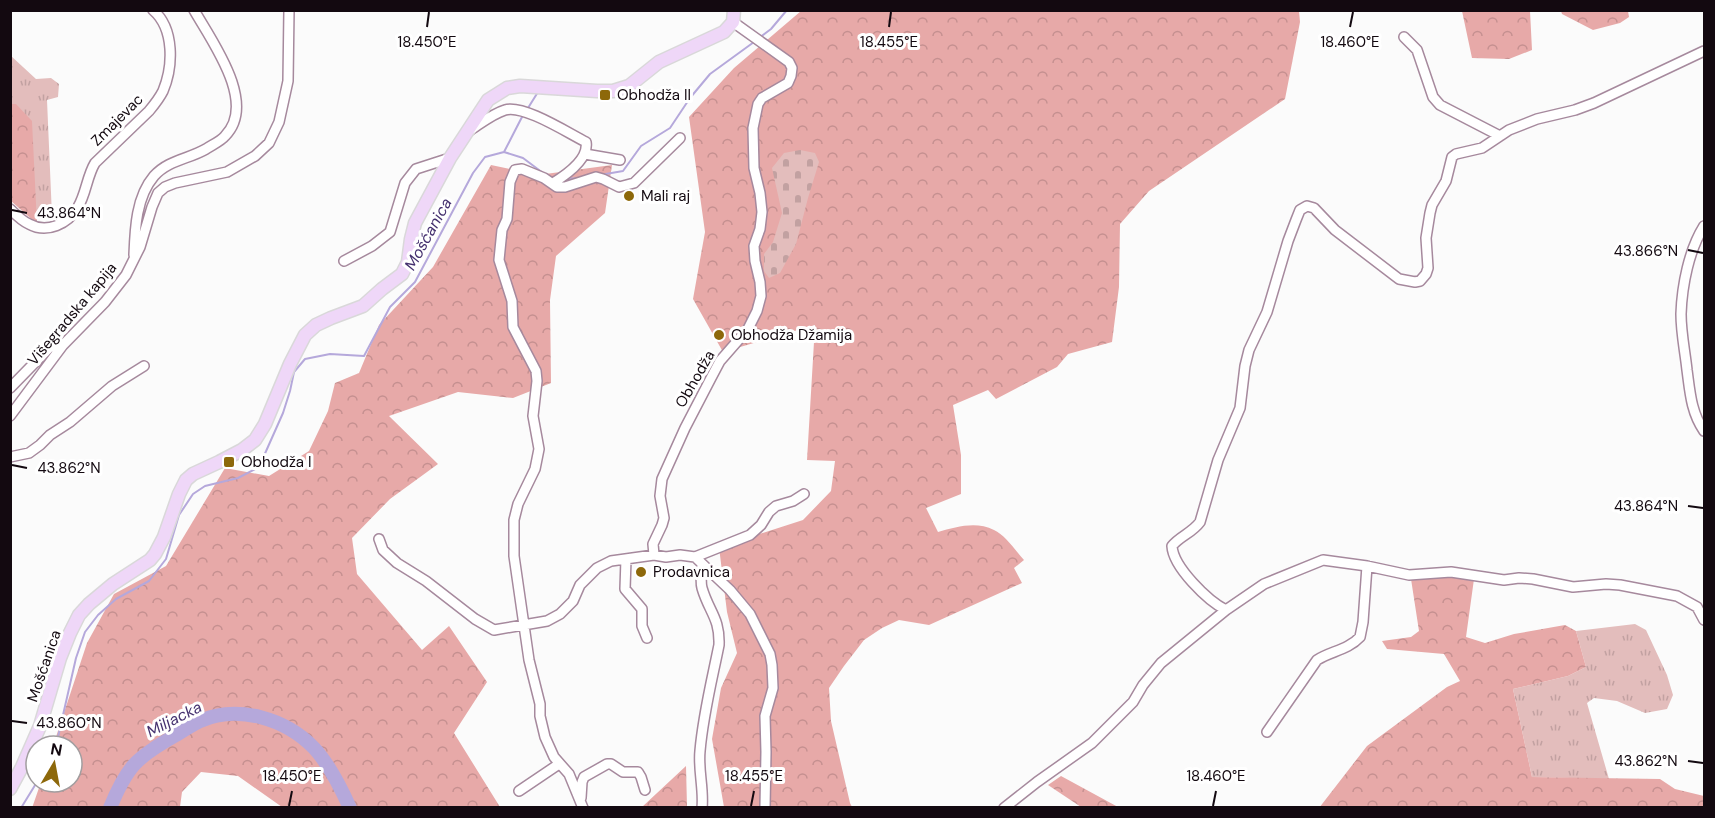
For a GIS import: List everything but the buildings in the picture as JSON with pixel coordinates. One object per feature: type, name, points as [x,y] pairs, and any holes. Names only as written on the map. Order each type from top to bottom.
[{"type":"main road","name":"Mošćanica","points":[[10,789],[40,726],[60,658],[79,615],[113,584],[150,560],[155,554],[186,480],[193,474],[242,450],[255,440],[266,424],[290,364],[305,335],[316,325],[363,306],[402,274],[408,262],[415,223],[450,158],[488,100],[507,88],[532,86],[597,91],[630,86],[659,62],[724,32],[734,16]]},
{"type":"street","name":"Zmajevac","points":[[10,209],[28,224],[37,228],[64,223],[79,206],[90,171],[95,163],[157,101],[168,76],[169,39],[162,19],[153,10]]},
{"type":"street","points":[[134,261],[134,237],[138,212],[143,193],[153,177],[164,167],[205,150],[225,136],[232,127],[235,116],[235,94],[230,76],[223,59],[194,10]]},
{"type":"street","name":"Višegradska kapija","points":[[10,416],[49,362],[105,302],[126,275],[140,247],[158,194],[165,187],[175,183],[227,172],[255,156],[269,143],[279,122],[288,81],[289,10]]},
{"type":"street","name":"Obhodža","points":[[654,555],[653,544],[664,518],[660,496],[662,479],[706,386],[720,362],[748,329],[761,296],[754,246],[760,229],[762,212],[754,168],[753,128],[758,104],[762,98],[788,83],[792,68],[789,62],[747,31],[734,16]]},
{"type":"street","points":[[1404,36],[1417,50],[1433,97],[1440,105],[1500,136]]},
{"type":"street","points":[[1226,610],[1215,605],[1185,573],[1172,552],[1172,546],[1195,529],[1200,522],[1218,460],[1240,408],[1249,350],[1267,312],[1288,241],[1300,210],[1307,206],[1314,208],[1335,230],[1399,279],[1420,281],[1428,268],[1426,238],[1432,205],[1446,181],[1452,157],[1482,148],[1509,130],[1537,119],[1594,103],[1704,51]]},
{"type":"street","points":[[465,135],[507,109],[519,109],[548,121],[586,142],[585,154],[565,176],[553,183]]},
{"type":"street","points":[[582,806],[569,774],[554,757],[545,737],[523,624],[514,556],[514,520],[518,504],[535,469],[538,456],[534,416],[537,381],[536,371],[513,327],[512,301],[499,260],[502,230],[507,219],[510,182],[515,170],[522,169],[557,187],[565,187],[596,177],[619,187],[634,183],[680,138]]},
{"type":"street","points":[[585,154],[620,160]]},
{"type":"street","points":[[344,261],[372,246],[390,232],[405,183],[416,169],[450,158]]},
{"type":"street","points":[[1704,226],[1690,260],[1683,291],[1682,315],[1690,396],[1698,421],[1704,431]]},
{"type":"street","points":[[10,388],[50,347],[63,345]]},
{"type":"street","points":[[10,457],[29,453],[112,386],[144,366]]},
{"type":"street","points":[[698,560],[750,535],[776,506],[793,501],[804,494]]},
{"type":"street","points":[[379,539],[383,550],[397,563],[494,630],[547,621],[560,614],[573,601],[580,585],[597,568],[611,561],[654,555],[666,557],[680,555],[698,560],[730,590],[750,614],[770,654],[773,688],[765,716],[765,807]]},
{"type":"street","points":[[626,559],[625,588],[642,609],[642,626],[647,638]]},
{"type":"street","points":[[698,560],[701,586],[717,622],[719,633],[719,645],[699,754],[702,807]]},
{"type":"street","points":[[1004,807],[1092,743],[1132,702],[1161,663],[1226,610],[1264,584],[1323,560],[1409,575],[1451,572],[1504,580],[1533,579],[1573,587],[1620,585],[1677,596],[1697,607],[1704,620]]},
{"type":"street","points":[[1267,732],[1317,660],[1348,646],[1360,637],[1367,566]]},
{"type":"street","points":[[519,791],[559,764]]},
{"type":"street","points":[[582,806],[582,782],[585,777],[607,764],[623,772],[638,772],[645,790]]},
{"type":"green space","points":[[801,11],[1299,11],[1300,22],[1285,99],[1149,191],[1120,224],[1119,287],[1112,342],[1068,354],[1057,367],[996,399],[988,390],[953,405],[961,455],[961,494],[926,508],[938,532],[973,525],[987,527],[1002,535],[1024,560],[1014,568],[1022,583],[929,625],[899,620],[864,640],[844,666],[829,688],[831,721],[852,807],[724,807],[712,739],[721,688],[737,653],[727,612],[719,547],[803,520],[831,491],[835,461],[807,460],[815,325],[723,352],[693,299],[705,232],[689,117],[734,68]]},
{"type":"green space","points":[[1462,11],[1530,11],[1532,50],[1509,59],[1472,58]]},
{"type":"green space","points":[[1561,11],[1628,11],[1629,17],[1620,23],[1593,30],[1562,14]]},
{"type":"green space","points":[[10,55],[36,79],[51,78],[59,84],[58,97],[47,100],[52,216],[43,217],[11,190]]},
{"type":"green space","points":[[11,104],[16,104],[32,121],[37,224],[11,201]]},
{"type":"green space","points":[[800,150],[815,153],[819,162],[796,244],[780,273],[769,278],[764,271],[764,254],[773,242],[782,213],[772,168],[784,153]]},
{"type":"green space","points":[[491,165],[538,175],[612,165],[605,213],[556,256],[550,300],[551,383],[513,398],[458,392],[389,416],[438,464],[390,499],[352,538],[357,574],[422,650],[449,626],[487,682],[454,733],[500,807],[282,807],[238,776],[201,772],[182,792],[180,807],[32,808],[37,794],[84,794],[84,734],[57,734],[87,643],[114,594],[166,566],[225,468],[269,476],[309,451],[328,411],[335,383],[359,373],[379,325],[433,267]]},
{"type":"green space","points":[[1445,576],[1474,579],[1466,637],[1485,643],[1514,634],[1565,625],[1576,631],[1586,667],[1568,676],[1513,689],[1532,777],[1660,779],[1675,789],[1704,796],[1704,808],[1319,808],[1367,746],[1447,687],[1460,681],[1444,654],[1387,649],[1382,641],[1411,637],[1419,631],[1411,579]]},
{"type":"green space","points":[[1635,624],[1646,630],[1667,675],[1673,695],[1667,709],[1645,713],[1617,701],[1594,698],[1587,703],[1609,779],[1532,777],[1513,689],[1568,676],[1586,667],[1576,631]]},
{"type":"green space","points":[[686,766],[687,807],[642,807]]},
{"type":"green space","points":[[1061,776],[1118,807],[1081,807],[1048,785]]},
{"type":"waterway","name":"Mošćanica","points":[[759,38],[771,29],[787,10]]},
{"type":"waterway","name":"Mošćanica","points":[[600,175],[623,171],[641,146],[670,128],[710,74],[754,42]]},
{"type":"waterway","points":[[528,108],[538,92]]},
{"type":"waterway","points":[[504,152],[523,115]]},
{"type":"waterway","name":"Mošćanica","points":[[59,734],[76,658],[85,632],[98,615],[116,599],[149,581],[166,559],[179,515],[193,494],[205,486],[238,478],[259,467],[283,413],[294,372],[305,359],[330,354],[364,356],[390,307],[415,282],[473,173],[485,157],[504,152],[523,158],[543,173]]},
{"type":"waterway","name":"Mošćanica","points":[[565,179],[580,178]]},
{"type":"waterway","name":"Miljacka","points":[[110,808],[128,772],[142,757],[200,721],[230,714],[261,717],[276,722],[303,738],[325,761],[350,808]]},
{"type":"waterway","name":"Mošćanica","points":[[21,808],[30,794]]},
{"type":"place","name":"Obhodža II","points":[[605,95]]},
{"type":"place","name":"Mali raj","points":[[629,196]]},
{"type":"place","name":"Obhodža Džamija","points":[[719,335]]},
{"type":"place","name":"Obhodža I","points":[[229,462]]},
{"type":"place","name":"Prodavnica","points":[[641,572]]}]
